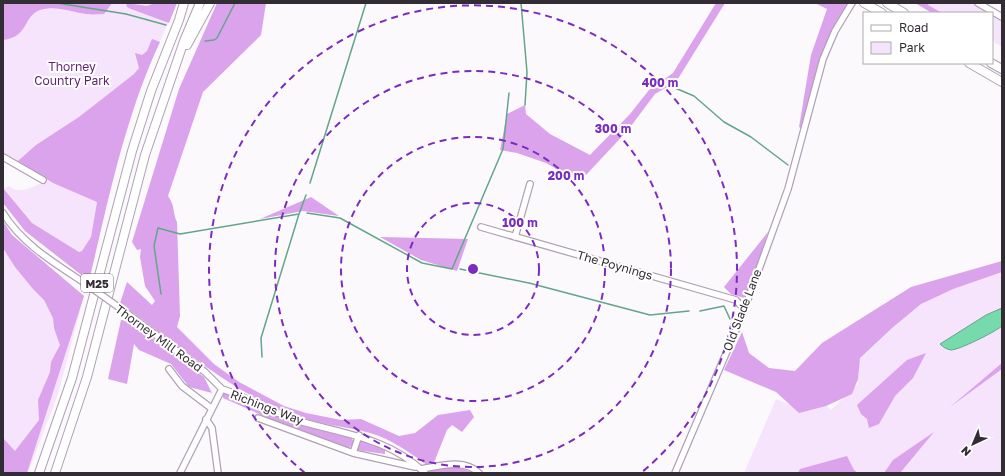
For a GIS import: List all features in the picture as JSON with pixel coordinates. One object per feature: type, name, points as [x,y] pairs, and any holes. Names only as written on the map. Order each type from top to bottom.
[{"type":"highway","points":[[179,20],[184,3]]},
{"type":"highway","name":"M25","points":[[39,473],[72,378],[132,150],[151,91],[179,20],[189,3]]},
{"type":"highway","name":"M25","points":[[55,473],[88,377],[140,171],[200,3]]},
{"type":"highway","points":[[180,58],[210,3]]},
{"type":"highway","points":[[864,3],[880,12]]},
{"type":"highway","points":[[887,3],[902,12]]},
{"type":"highway","points":[[972,64],[1002,82]]},
{"type":"highway","points":[[993,64],[1002,70]]},
{"type":"street","name":"Old Slade Lane","points":[[675,473],[744,309],[788,189],[824,59],[835,31],[852,3]]},
{"type":"street","points":[[978,3],[1002,17]]},
{"type":"street","points":[[3,157],[43,180]]},
{"type":"street","points":[[515,237],[530,184]]},
{"type":"street","name":"Thorney Mill Road","points":[[3,213],[21,236],[51,260],[124,311],[205,372],[222,389]]},
{"type":"street","name":"The Poynings","points":[[481,227],[736,300],[740,302],[744,309]]},
{"type":"street","name":"Thorney Mill Road","points":[[169,369],[182,386],[211,408]]},
{"type":"street","points":[[180,473],[211,408],[222,389]]},
{"type":"street","name":"Richings Way","points":[[222,389],[298,420],[359,435],[384,445],[422,470]]},
{"type":"street","name":"Richings Way","points":[[258,418],[353,453],[422,470]]},
{"type":"street","points":[[206,419],[212,428],[218,473]]},
{"type":"street","points":[[353,453],[359,435]]},
{"type":"street","points":[[422,470],[461,464],[474,468],[479,473]]},
{"type":"green space","name":"Thorney Country Park","points":[[3,3],[177,3],[138,95],[126,135],[97,203],[91,237],[82,252],[79,252],[32,223],[3,188],[10,186],[14,189],[23,190],[34,187],[48,180],[3,152]]},
{"type":"green space","points":[[929,3],[973,3],[989,12],[940,12],[928,5]]},
{"type":"green space","points":[[993,14],[1002,19],[1002,47],[993,42]]},
{"type":"green space","points":[[3,221],[12,235],[84,296],[58,394],[28,473],[3,473]]},
{"type":"green space","points":[[1002,261],[1002,473],[744,473],[776,399],[798,408],[814,394],[831,410],[859,383],[844,366],[848,336]]},
{"type":"shaded area","points":[[3,3],[112,3],[104,14],[88,14],[52,8],[40,10],[31,17],[22,31],[11,38],[3,40]]},
{"type":"shaded area","points":[[126,3],[147,6],[155,3],[177,3],[169,23],[131,9],[127,7]]},
{"type":"shaded area","points":[[217,3],[266,3],[261,35],[203,92],[168,196],[177,222],[180,316],[177,327],[214,364],[239,382],[284,406],[306,413],[341,420],[361,419],[399,436],[415,433],[438,415],[470,410],[474,417],[462,432],[452,425],[447,430],[433,465],[428,466],[415,456],[386,439],[359,430],[303,419],[260,400],[198,362],[120,303],[127,282],[152,305],[155,301],[145,286],[140,257],[141,249],[137,250],[132,242],[179,89]]},
{"type":"shaded area","points":[[716,3],[725,3],[676,82],[655,94],[628,130],[586,175],[565,174],[546,163],[517,153],[500,150],[507,114],[525,105],[526,114],[550,134],[590,155],[630,114],[649,90],[673,73]]},
{"type":"shaded area","points":[[815,3],[848,3],[830,34],[802,129],[799,127],[811,55],[827,9]]},
{"type":"shaded area","points":[[915,3],[929,3],[928,5],[940,12],[930,12]]},
{"type":"shaded area","points":[[152,39],[160,42],[137,99],[127,129],[118,160],[89,281],[25,231],[3,203],[3,188],[32,223],[79,252],[82,251],[91,237],[97,202],[53,183],[18,161],[36,145],[79,117],[134,74],[139,68],[135,53],[142,55],[147,51]]},
{"type":"shaded area","points":[[311,197],[339,216],[303,211],[260,219]]},
{"type":"shaded area","points":[[3,221],[12,235],[84,296],[27,473],[3,473],[3,438],[15,451],[39,420],[38,400],[50,372],[51,362],[60,345],[54,328],[53,318],[44,300],[15,267],[3,248]]},
{"type":"shaded area","points":[[768,232],[747,296],[744,298],[731,294],[724,287]]},
{"type":"shaded area","points":[[380,237],[468,239],[457,271],[421,260]]},
{"type":"shaded area","points":[[1002,261],[1002,272],[953,289],[921,304],[892,328],[860,358],[858,379],[852,394],[826,406],[799,413],[776,392],[724,370],[742,332],[749,353],[769,368],[795,371],[822,343],[911,287]]},
{"type":"shaded area","points":[[1002,308],[1002,326],[992,332],[969,344],[951,350],[940,344],[986,315]]},
{"type":"shaded area","points":[[121,320],[130,321],[204,377],[212,393],[189,387],[171,364],[139,350],[134,344],[127,384],[108,379]]},
{"type":"shaded area","points":[[926,353],[913,378],[895,396],[879,424],[869,428],[867,419],[861,414],[857,405],[907,360]]},
{"type":"shaded area","points":[[1002,363],[1002,369],[950,407]]},
{"type":"shaded area","points":[[223,392],[257,409],[351,436],[354,443],[348,449],[282,424],[223,398]]},
{"type":"shaded area","points":[[934,432],[900,473],[884,473],[893,460]]},
{"type":"shaded area","points":[[359,439],[385,448],[385,454],[356,450]]},
{"type":"shaded area","points":[[847,456],[854,470],[858,473],[798,473],[800,469]]},
{"type":"shaded area","points":[[427,468],[461,468],[474,473],[430,473]]},
{"type":"waterway","points":[[57,3],[126,14],[166,25]]},
{"type":"waterway","points":[[205,41],[214,40],[217,38],[235,3]]},
{"type":"waterway","points":[[310,183],[366,3]]},
{"type":"waterway","points":[[521,3],[527,72],[525,105]]},
{"type":"waterway","points":[[668,85],[694,96],[724,122],[751,137],[788,165]]},
{"type":"waterway","points":[[307,213],[340,218],[422,263],[452,269],[503,149],[509,93]]},
{"type":"waterway","points":[[262,357],[261,338],[306,195]]},
{"type":"waterway","points":[[161,294],[154,246],[158,228],[180,234],[299,214]]},
{"type":"waterway","points":[[460,269],[529,283],[650,315],[689,311]]},
{"type":"waterway","points":[[700,311],[724,306],[730,319]]}]
